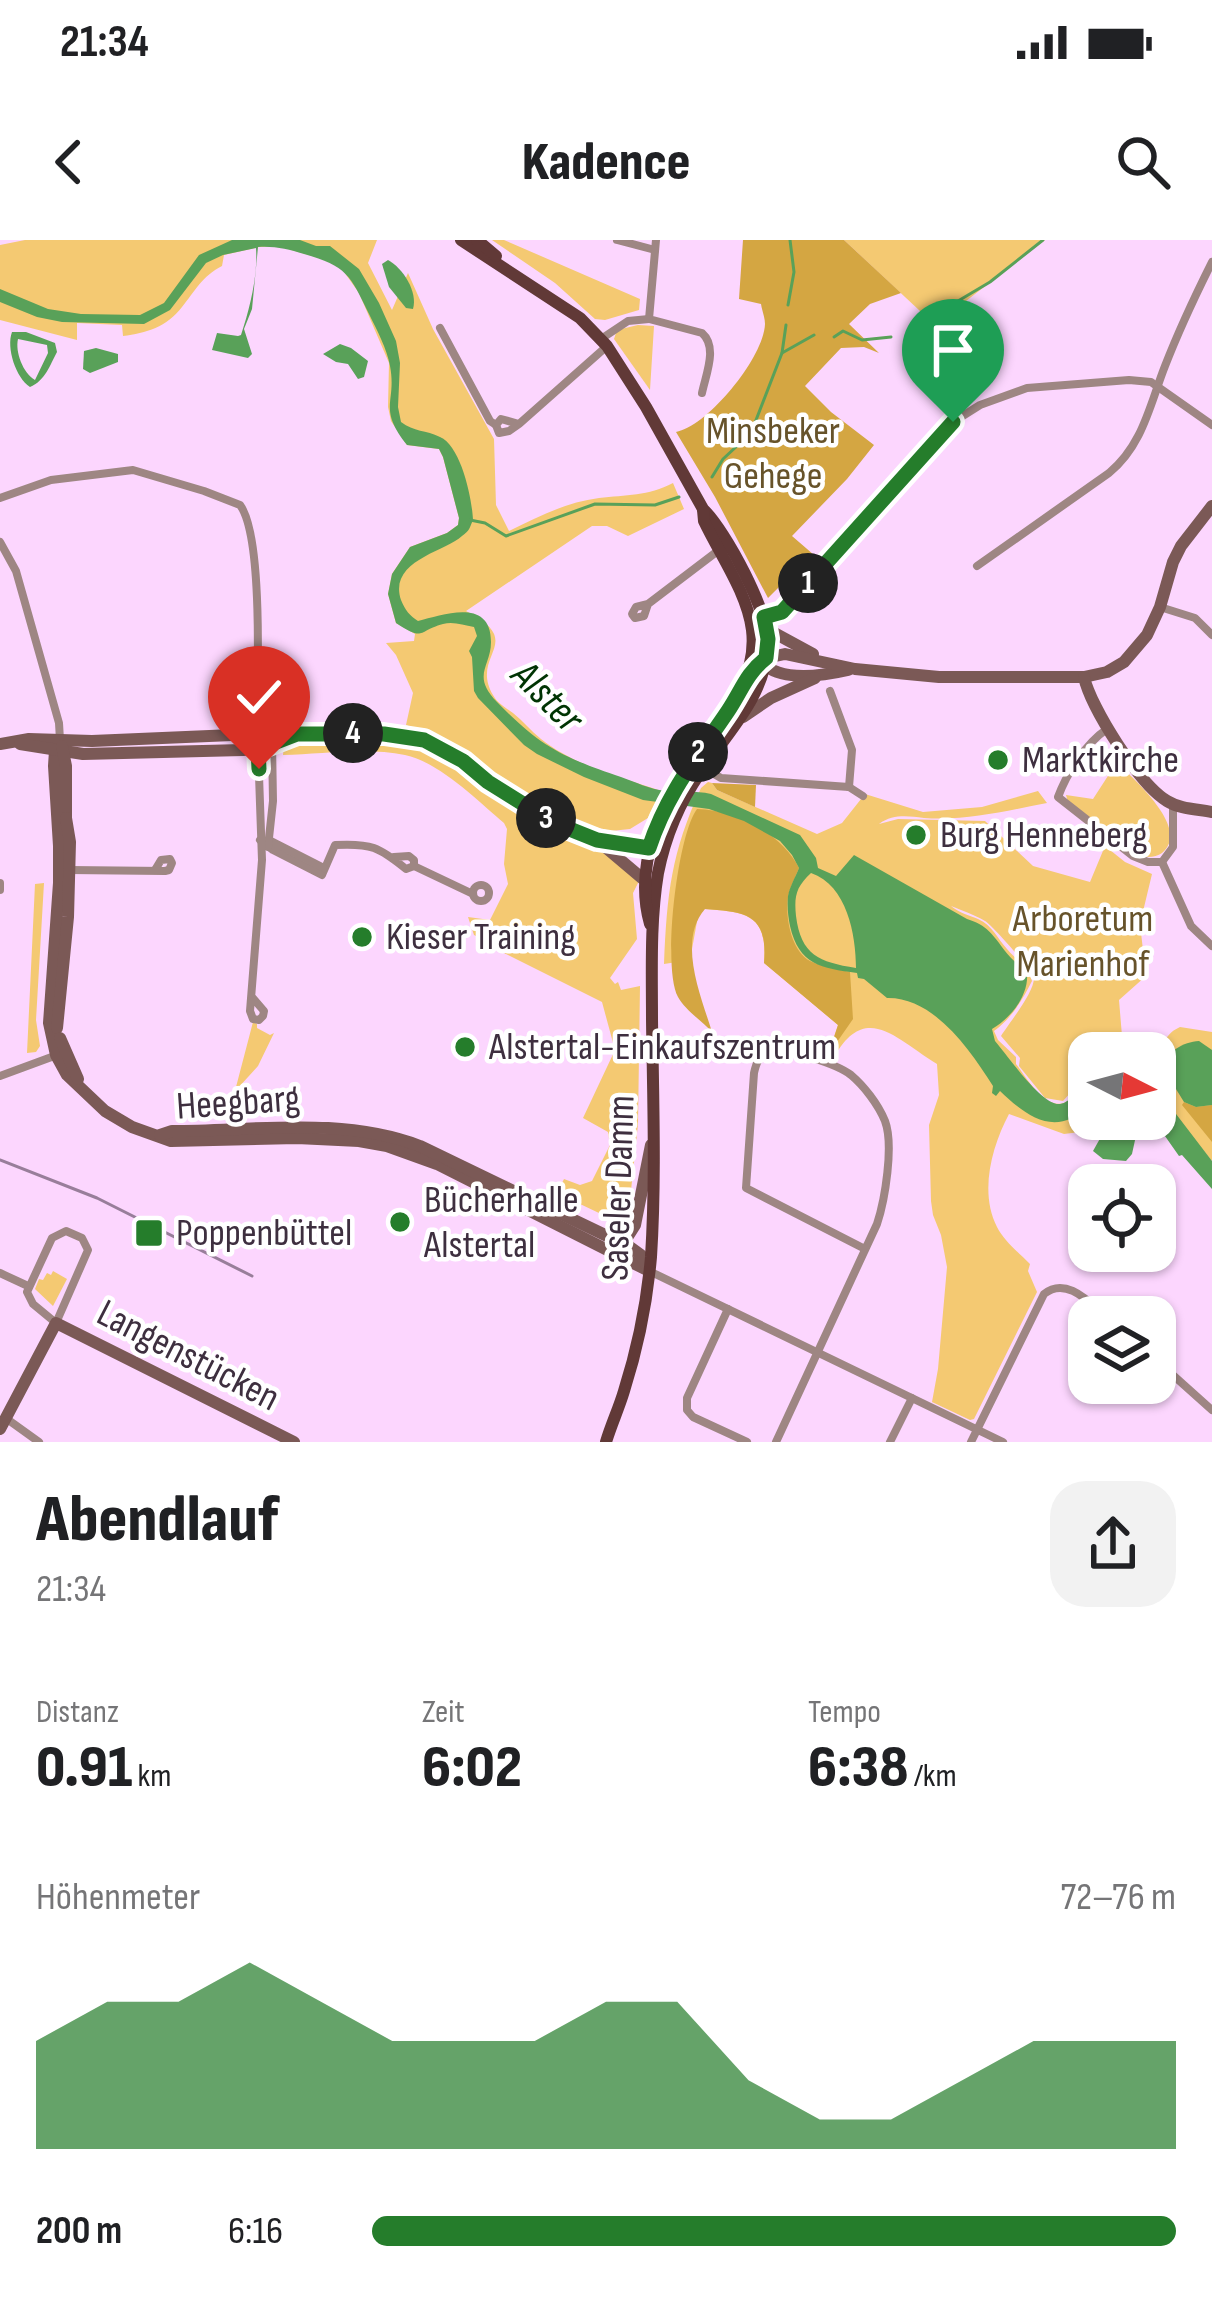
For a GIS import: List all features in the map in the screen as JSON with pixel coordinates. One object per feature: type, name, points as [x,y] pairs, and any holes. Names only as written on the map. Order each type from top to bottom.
[{"type":"main road","points":[[461,240],[580,318],[604,342],[646,407],[703,509],[704,521],[766,623],[764,663]]},
{"type":"main road","points":[[477,240],[519,278]]},
{"type":"main road","points":[[723,548],[746,608],[753,646]]},
{"type":"main road","name":"Saseler Damm","points":[[652,933],[645,907],[648,853],[740,692],[753,646]]},
{"type":"main road","name":"Saseler Damm","points":[[698,763],[740,718],[760,684],[764,663]]},
{"type":"main road","name":"Saseler Damm","points":[[605,1441],[630,1372],[649,1271],[652,933],[667,820]]},
{"type":"street","points":[[617,240],[655,245],[649,319]]},
{"type":"street","points":[[976,566],[1118,465],[1133,447],[1212,262]]},
{"type":"street","points":[[440,328],[490,421],[496,424],[501,419],[518,424],[628,321],[649,319],[708,337],[711,345],[702,393]]},
{"type":"street","points":[[830,662],[776,636],[766,623],[782,612],[953,422],[980,405],[1038,386],[1129,380],[1151,382],[1212,424]]},
{"type":"street","points":[[0,498],[51,479],[133,470],[240,505],[249,521],[266,842],[252,997]]},
{"type":"street","points":[[746,677],[785,654],[855,669],[960,678],[1084,677],[1107,672],[1132,655],[1147,635],[1180,546],[1212,506]]},
{"type":"street","points":[[0,542],[16,571],[59,723],[70,832],[57,1028]]},
{"type":"street","points":[[649,604],[723,548]]},
{"type":"street","points":[[1160,607],[1195,618],[1212,635]]},
{"type":"street","points":[[753,646],[777,673],[821,676]]},
{"type":"street","points":[[740,718],[821,676],[855,669]]},
{"type":"street","points":[[1084,677],[1090,699],[1153,791],[1173,804],[1212,812]]},
{"type":"street","points":[[830,691],[852,750],[849,787]]},
{"type":"street","points":[[1109,728],[1080,756],[1058,797],[1133,856],[1162,862]]},
{"type":"street","points":[[8,743],[43,739],[61,752],[83,754],[297,734],[384,734],[424,740],[537,813],[597,840],[662,856]]},
{"type":"street","points":[[61,752],[263,737]]},
{"type":"street","points":[[61,752],[58,917],[49,1023],[67,1075],[111,1115],[159,1135]]},
{"type":"street","points":[[698,763],[709,773],[727,778],[849,787],[863,796]]},
{"type":"street","points":[[1162,862],[1172,847],[1173,804]]},
{"type":"street","points":[[59,846],[66,818]]},
{"type":"street","points":[[597,840],[644,879]]},
{"type":"street","points":[[266,842],[323,871],[335,845],[366,844],[394,857],[403,868],[414,866],[473,894]]},
{"type":"street","points":[[1162,862],[1191,926],[1212,946]]},
{"type":"street","points":[[69,870],[155,870]]},
{"type":"street","points":[[51,994],[60,1054]]},
{"type":"street","points":[[776,1442],[865,1249],[880,1213],[888,1145],[884,1120],[849,1073],[807,1056],[770,1051],[757,1060],[754,1073],[746,1188],[865,1249]]},
{"type":"street","points":[[0,1076],[60,1054]]},
{"type":"street","name":"Heegbarg","points":[[159,1135],[323,1128],[392,1137],[617,1240],[638,1252],[649,1271]]},
{"type":"street","name":"Heegbarg","points":[[159,1135],[177,1141],[347,1140],[386,1146],[437,1164],[1004,1442]]},
{"type":"street","points":[[617,1240],[628,1236],[635,1225],[653,1136]]},
{"type":"street","points":[[39,1442],[3,1424],[56,1323],[87,1254],[85,1240],[66,1231],[54,1236],[27,1292],[33,1304],[56,1323]]},
{"type":"street","points":[[0,1273],[28,1286]]},
{"type":"street","points":[[971,1442],[1044,1294],[1054,1287],[1080,1296]]},
{"type":"street","points":[[728,1309],[686,1406],[693,1417],[746,1442]]},
{"type":"street","name":"Langenstücken","points":[[56,1323],[293,1442]]},
{"type":"street","points":[[1176,1378],[1212,1410]]},
{"type":"street","points":[[890,1442],[912,1398]]},
{"type":"green space","points":[[25,240],[377,240],[368,263],[392,310],[408,273],[494,439],[496,505],[509,531],[575,503],[646,493],[673,483],[684,509],[628,536],[607,526],[592,526],[466,611],[493,632],[487,681],[497,701],[568,757],[661,791],[648,818],[630,829],[611,831],[582,824],[497,780],[443,739],[406,725],[413,693],[386,643],[414,641],[415,634],[396,623],[388,594],[392,574],[410,547],[447,533],[459,518],[439,449],[407,445],[391,421],[389,363],[359,293],[342,269],[278,246],[224,255],[222,266],[163,324],[123,336],[122,325],[77,323],[77,340],[0,320],[0,245]]},
{"type":"green space","points":[[492,240],[504,240],[640,299],[639,310],[595,319],[555,283]]},
{"type":"green space","name":"Minsbeker Gehege","points":[[743,240],[844,240],[901,293],[870,304],[849,324],[879,353],[864,347],[841,348],[805,386],[874,445],[792,536],[821,561],[790,596],[779,587],[768,598],[676,432],[718,404],[745,371],[762,338],[761,304],[739,299]]},
{"type":"green space","points":[[844,240],[1045,240],[935,325]]},
{"type":"green space","points":[[654,326],[650,390],[614,339],[617,330]]},
{"type":"green space","points":[[296,740],[415,741],[438,751],[518,809],[561,835],[607,854],[639,881],[633,893],[637,939],[610,978],[621,990],[640,986],[638,1124],[628,1219],[622,1224],[557,1193],[564,1179],[580,1185],[592,1181],[610,1145],[608,1132],[583,1118],[615,1050],[602,1002],[480,941],[468,917],[490,920],[508,884],[504,823],[444,774],[405,755],[360,751],[283,755],[284,745]]},
{"type":"green space","points":[[1117,762],[1165,818],[1169,843],[1159,855],[1142,856],[1128,850],[1068,802],[1066,795],[1093,799]]},
{"type":"green space","name":"Arboretum Marienhof","points":[[712,783],[717,790],[817,834],[842,823],[865,794],[923,812],[982,807],[1038,791],[1047,803],[971,817],[895,817],[879,824],[898,819],[985,821],[1033,866],[1090,882],[1105,846],[1152,874],[1140,924],[1146,976],[1119,1000],[1122,1032],[1068,1032],[1068,1095],[1063,1101],[1045,1098],[1001,1036],[1030,992],[1034,978],[1032,974],[989,924],[951,906],[987,925],[1025,967],[1032,981],[994,1031],[1032,1086],[1046,1099],[1053,1103],[1068,1100],[1068,1134],[1009,1114],[997,1140],[988,1184],[992,1213],[1004,1237],[1030,1264],[1028,1271],[1037,1292],[974,1419],[932,1402],[947,1267],[931,1201],[929,1125],[939,1095],[937,1064],[895,1036],[870,1028],[846,1040],[834,1057],[828,1055],[838,1025],[764,963],[758,925],[742,914],[704,909],[698,916],[690,960],[664,964],[677,854],[701,788]]},
{"type":"green space","points":[[712,783],[756,785],[755,807],[717,790]]},
{"type":"green space","points":[[697,809],[756,826],[781,845],[799,868],[787,905],[794,942],[810,961],[850,972],[853,1019],[828,1055],[838,1025],[764,963],[762,934],[743,914],[705,909],[693,937],[694,969],[712,1032],[678,997],[671,959],[674,902],[683,846]]},
{"type":"green space","points":[[44,883],[36,1020],[40,1046],[27,1053],[35,884]]},
{"type":"green space","points":[[253,1022],[270,1035],[274,1033],[258,1066],[238,1088],[236,1087]]},
{"type":"green space","points":[[1180,1027],[1212,1032],[1212,1161],[1176,1116],[1172,1032]]},
{"type":"green space","points":[[1182,1105],[1196,1107],[1212,1105],[1212,1142]]},
{"type":"green space","points":[[53,1271],[67,1279],[53,1306],[35,1289],[39,1279]]},
{"type":"shaded area","points":[[232,240],[300,240],[330,246],[359,269],[396,341],[401,422],[447,442],[464,474],[472,510],[467,532],[420,559],[403,576],[399,587],[408,612],[418,621],[464,612],[483,619],[491,642],[484,671],[489,693],[553,749],[659,790],[711,794],[800,835],[818,868],[836,876],[854,855],[985,928],[1027,973],[1017,1005],[992,1029],[995,1041],[1044,1097],[1060,1104],[1068,1100],[1068,1120],[1043,1120],[1000,1091],[996,1096],[992,1093],[993,1086],[949,1028],[920,1006],[887,998],[857,973],[806,957],[794,939],[788,904],[799,868],[780,841],[709,809],[643,800],[537,754],[474,691],[469,651],[477,636],[474,627],[447,623],[417,634],[396,623],[388,594],[392,574],[410,547],[447,533],[459,518],[439,449],[407,445],[393,422],[387,353],[346,274],[318,258],[276,247],[258,247],[256,268],[256,248],[223,255],[206,263],[170,310],[144,324],[37,317],[0,302],[0,289],[48,309],[140,315],[164,303],[199,255]],"holes":[[[811,873],[841,900],[854,941],[856,968],[822,959],[807,948],[798,929],[795,903]]]},
{"type":"shaded area","points":[[388,260],[408,281],[413,309],[406,308],[389,287],[382,264]]},
{"type":"shaded area","points":[[256,273],[252,309],[244,329],[252,354],[248,358],[212,350],[217,333],[241,335]]},
{"type":"shaded area","points":[[12,332],[26,332],[55,343],[57,352],[49,367],[30,387],[17,370]],"holes":[[[18,339],[47,345],[48,353],[35,380],[21,362]]]},
{"type":"shaded area","points":[[340,344],[368,361],[364,377],[358,379],[348,364],[323,354]]},
{"type":"shaded area","points":[[96,348],[118,354],[118,362],[90,373],[83,369],[84,351]]},
{"type":"shaded area","points":[[1199,1041],[1212,1050],[1212,1105],[1196,1107],[1184,1102],[1176,1089],[1176,1048]]},
{"type":"shaded area","points":[[1176,1114],[1212,1161],[1212,1189],[1182,1155],[1168,1140],[1176,1140]]},
{"type":"shaded area","points":[[1099,1140],[1135,1140],[1126,1161],[1103,1159],[1093,1151]]},
{"type":"waterway","points":[[788,305],[794,272],[790,240]]},
{"type":"waterway","points":[[914,329],[930,329],[958,301],[1043,240]]},
{"type":"waterway","points":[[782,353],[786,325]]},
{"type":"waterway","points":[[834,337],[843,331],[862,340],[891,337]]},
{"type":"waterway","points":[[712,477],[723,459],[751,433],[782,353],[814,335]]},
{"type":"waterway","points":[[470,520],[506,536],[595,504],[655,505],[679,497]]},
{"type":"tram line","points":[[0,1160],[97,1198],[252,1276]]},
{"type":"place","name":"Marktkirche","points":[[998,760]]},
{"type":"place","name":"Burg Henneberg","points":[[916,835]]},
{"type":"place","name":"Kieser Training","points":[[362,937]]},
{"type":"place","name":"Alstertal-Einkaufszentrum","points":[[465,1047]]},
{"type":"place","name":"Bücherhalle Alstertal","points":[[400,1222]]},
{"type":"place","name":"Poppenbüttel","points":[[149,1233]]},
{"type":"route","points":[[259,769],[258,749],[297,734],[376,733],[417,738],[463,761],[522,805],[565,828],[597,840],[649,848],[694,758],[746,677],[766,658],[764,617],[782,612],[953,422]]},
{"type":"water label","name":"Alster","points":[[547,697]]}]
